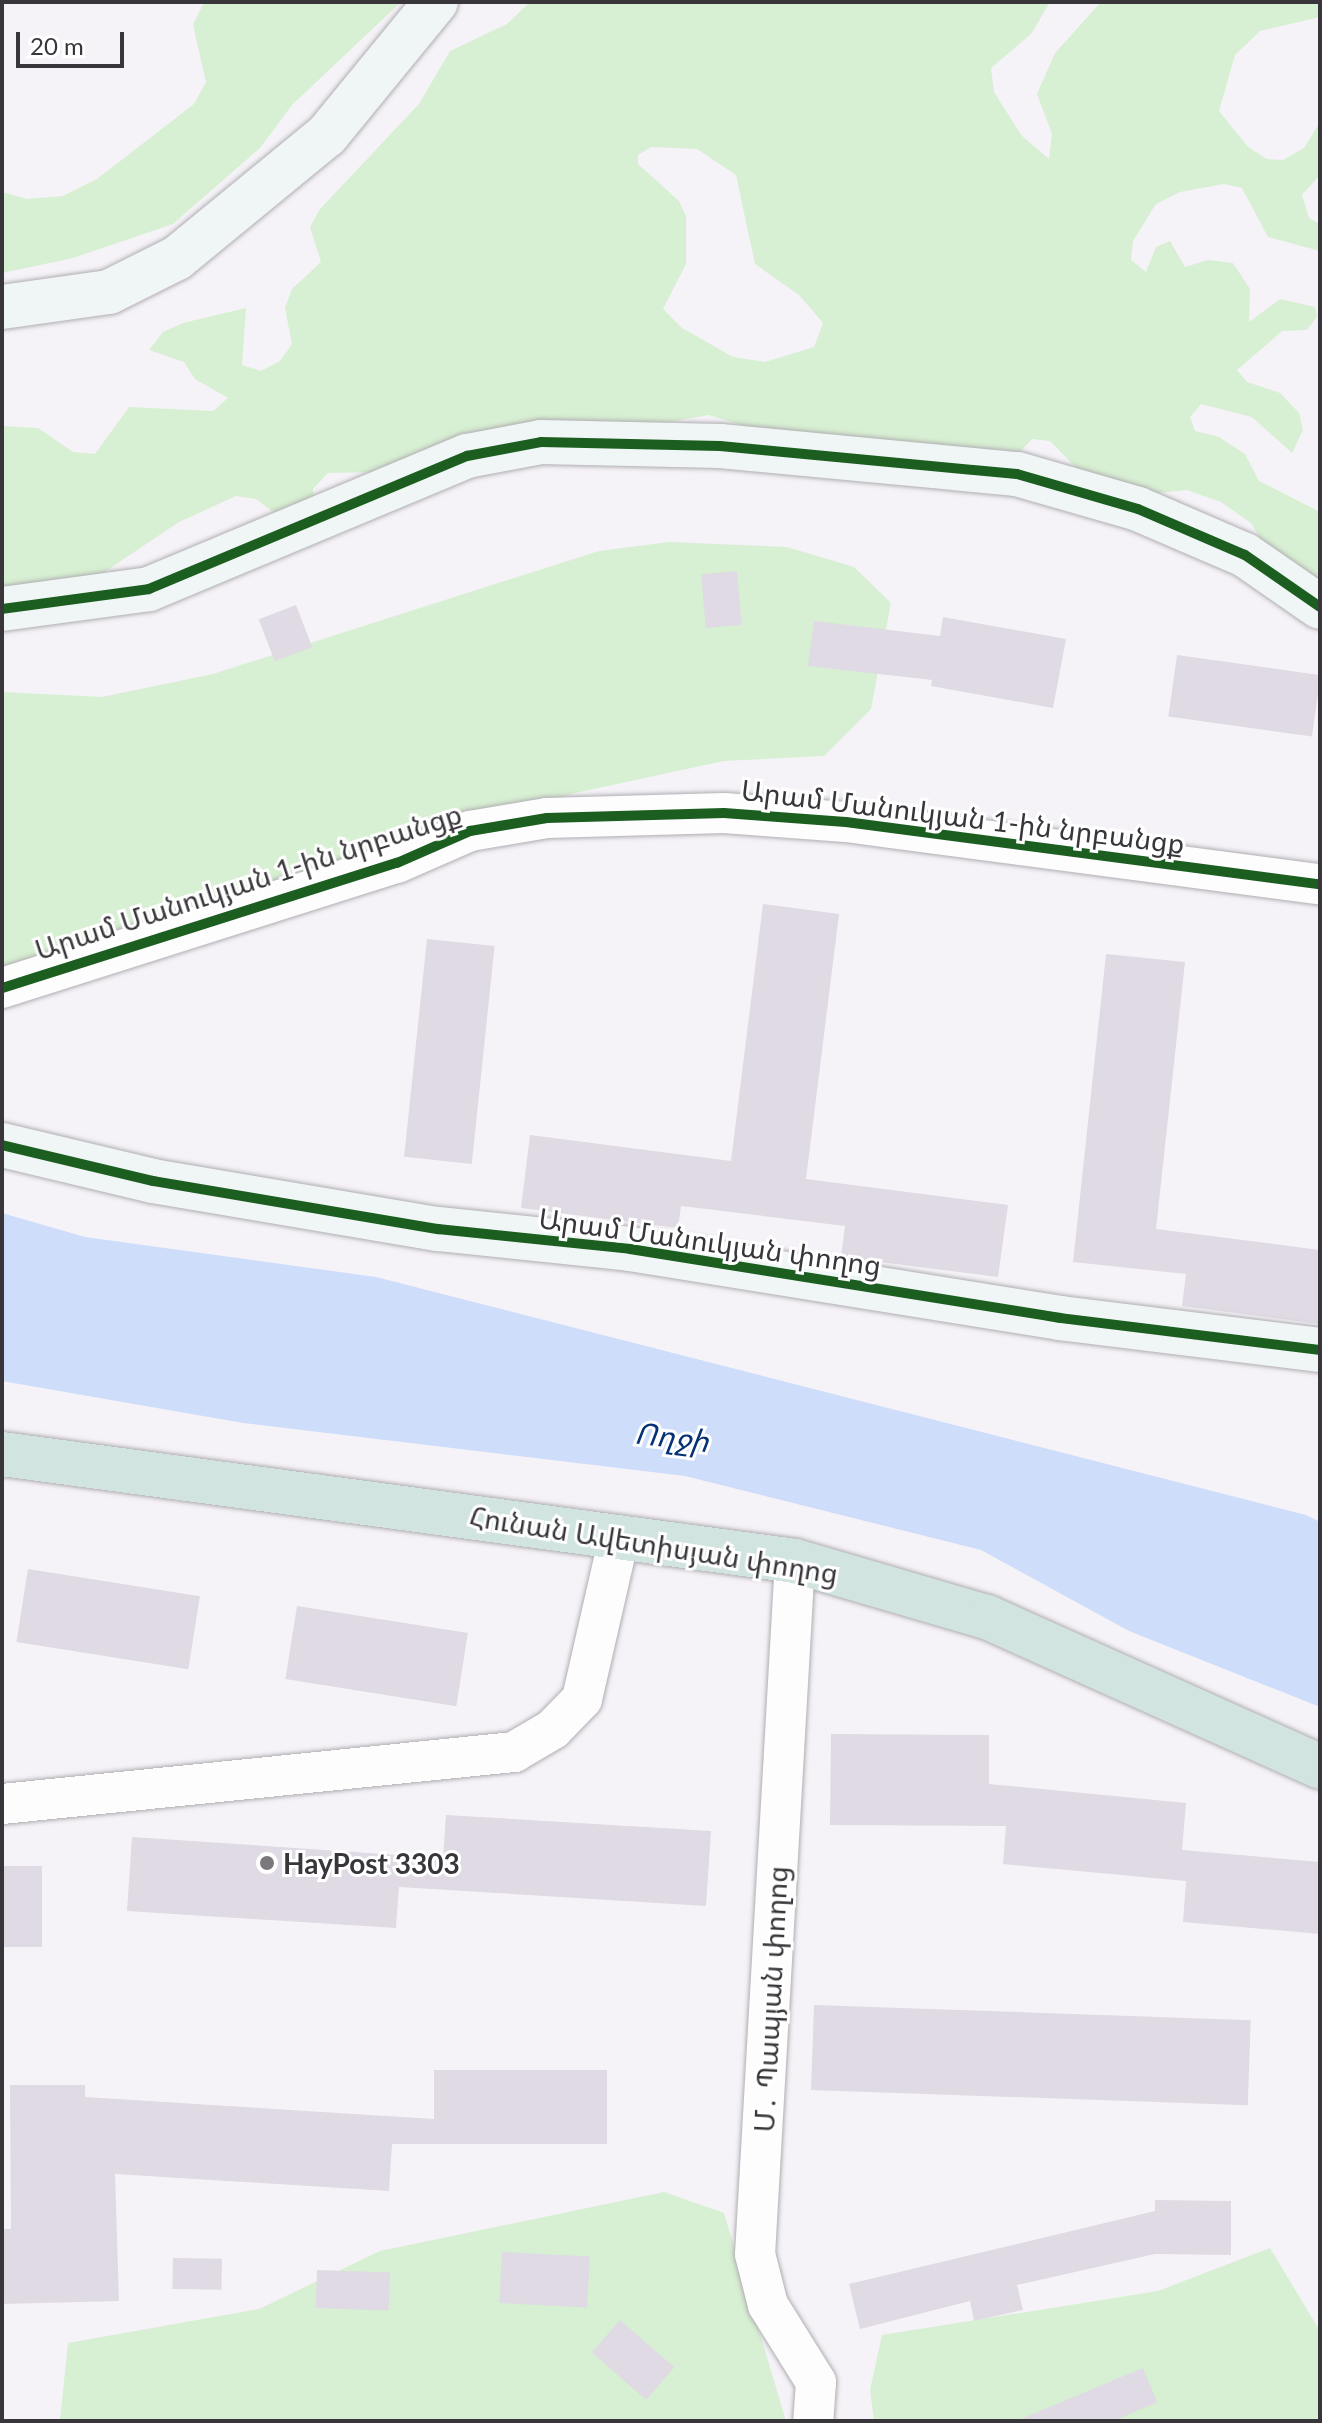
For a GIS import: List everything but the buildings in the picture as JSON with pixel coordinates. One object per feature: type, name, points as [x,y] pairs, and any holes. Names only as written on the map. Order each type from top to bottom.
[{"type":"highway","name":"Հունան Ավետիսյան փողոց","points":[[2,1454],[795,1561],[987,1617],[1320,1767]]},
{"type":"street","points":[[2,307],[109,292],[213,233],[327,135],[436,2]]},
{"type":"street","points":[[2,609],[149,589],[467,456],[541,442],[720,446],[1017,474],[1138,509],[1245,555],[1320,607]]},
{"type":"street","name":"Արամ Մանուկյան 1-ին նրբանցք","points":[[2,988],[397,863],[470,831],[547,818],[724,813],[846,822],[1320,884]]},
{"type":"street","name":"Արամ Մանուկյան փողոց","points":[[2,1145],[153,1181],[438,1229],[630,1249],[1060,1318],[1320,1350]]},
{"type":"street","points":[[2,1804],[514,1752],[553,1729],[582,1699],[619,1537]]},
{"type":"street","name":"Մ․ Պապյան փողոց","points":[[795,1561],[755,2254],[768,2305],[816,2382],[813,2421]]},
{"type":"green space","points":[[204,2],[401,2],[292,105],[260,148],[173,224],[73,258],[2,273],[2,192],[27,199],[63,196],[97,179],[194,104],[206,82],[193,25]]},
{"type":"green space","points":[[530,2],[1050,2],[1031,34],[991,68],[994,92],[1022,136],[1049,159],[1052,134],[1037,94],[1055,53],[1101,2],[1320,2],[1320,17],[1260,31],[1235,55],[1219,111],[1248,147],[1267,159],[1283,160],[1304,148],[1320,122],[1320,175],[1302,195],[1309,218],[1320,224],[1320,251],[1268,237],[1242,188],[1224,184],[1180,192],[1156,204],[1133,241],[1131,260],[1146,272],[1156,247],[1170,241],[1185,267],[1208,260],[1233,263],[1250,289],[1249,322],[1280,299],[1315,307],[1317,316],[1307,330],[1282,331],[1237,370],[1247,382],[1280,393],[1299,413],[1303,430],[1292,453],[1252,417],[1201,404],[1190,417],[1195,431],[1219,437],[1245,454],[1259,481],[1320,512],[1320,588],[1270,555],[1251,523],[1221,502],[1187,490],[1149,494],[1091,483],[1050,441],[1032,439],[1007,465],[801,444],[709,415],[380,472],[328,473],[313,489],[315,509],[286,522],[256,499],[236,496],[179,522],[94,579],[2,604],[2,426],[38,428],[73,452],[95,454],[129,407],[213,411],[228,398],[195,379],[184,362],[149,350],[163,332],[183,323],[246,308],[242,365],[261,371],[280,361],[292,344],[285,308],[292,289],[321,262],[310,227],[320,209],[419,104],[450,51],[507,24]],"holes":[[[651,147],[697,149],[736,175],[755,264],[799,295],[823,323],[814,347],[765,362],[733,357],[682,328],[663,309],[686,264],[686,216],[679,201],[638,164],[638,155]]]},
{"type":"green space","points":[[669,542],[787,547],[854,567],[891,603],[871,709],[824,756],[724,761],[575,793],[2,976],[2,692],[102,697],[213,674],[599,551]]},
{"type":"green space","points":[[664,2192],[724,2213],[786,2421],[55,2421],[60,2420],[68,2343],[259,2309],[380,2251]]},
{"type":"green space","points":[[1270,2248],[1320,2331],[1320,2421],[874,2421],[870,2390],[882,2335],[1158,2291]]},
{"type":"water","name":"Ողջի","points":[[2,1213],[85,1237],[376,1277],[1306,1515],[1320,1522],[1320,1707],[1129,1631],[981,1550],[685,1476],[243,1423],[2,1381]]},
{"type":"cycle path","points":[[2,609],[149,589],[467,456],[541,442],[720,446],[1017,474],[1138,509],[1245,555],[1320,607]]},
{"type":"cycle path","points":[[2,988],[397,863],[470,831],[547,818],[724,813],[846,822],[1320,884]]},
{"type":"cycle path","points":[[2,1145],[153,1181],[438,1229],[630,1249],[1060,1318],[1320,1350]]},
{"type":"place","name":"HayPost 3303","points":[[267,1863]]}]
